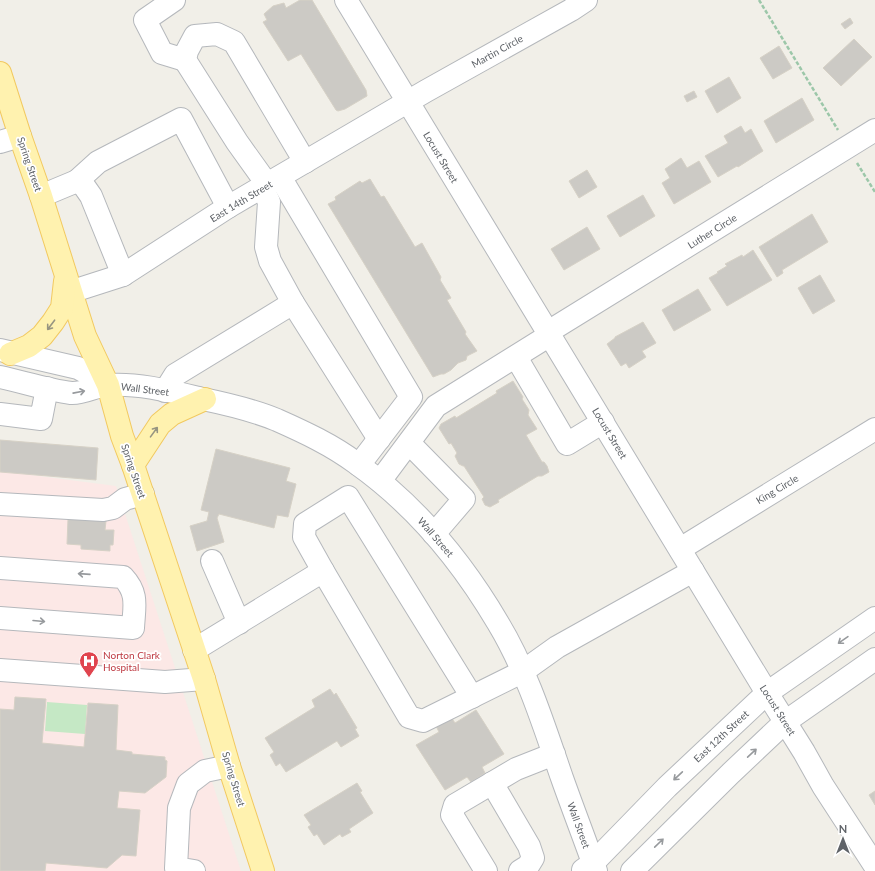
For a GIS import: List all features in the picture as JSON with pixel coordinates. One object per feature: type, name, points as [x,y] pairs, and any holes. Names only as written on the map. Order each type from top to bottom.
[{"type":"main road","name":"Spring Street","points":[[0,73],[10,139],[41,196],[85,336],[108,384],[122,436],[143,494],[204,679],[229,766],[263,871]]},
{"type":"main road","points":[[5,352],[29,346],[42,336],[62,308],[68,284]]},
{"type":"main road","points":[[133,465],[160,424],[172,414],[204,399]]},
{"type":"street","points":[[174,0],[145,20],[162,53],[185,60],[238,142],[270,183],[411,398],[379,439],[370,473],[348,497],[305,524],[304,538],[409,717],[423,720],[522,672],[557,647],[693,571]]},
{"type":"street","name":"Locust Street","points":[[346,0],[804,752],[823,786],[875,866]]},
{"type":"street","name":"Martin Circle","points":[[408,102],[571,10],[586,0]]},
{"type":"street","points":[[185,60],[187,51],[196,36],[217,34],[234,42],[305,162]]},
{"type":"street","name":"East 14th Street","points":[[68,284],[123,275],[228,208],[408,102]]},
{"type":"street","points":[[41,196],[77,181],[98,162],[181,119],[228,208]]},
{"type":"street","name":"Luther Circle","points":[[370,473],[409,443],[436,406],[875,130]]},
{"type":"street","points":[[77,181],[84,186],[91,196],[123,275]]},
{"type":"street","points":[[270,183],[266,247],[270,261],[293,303],[379,439]]},
{"type":"street","points":[[165,390],[175,376],[293,303]]},
{"type":"street","points":[[5,352],[78,368],[108,384]]},
{"type":"street","points":[[516,357],[567,444],[603,422]]},
{"type":"street","points":[[0,377],[74,393],[108,384]]},
{"type":"street","name":"Wall Street","points":[[108,384],[165,390],[247,410],[276,419],[319,440],[370,473],[398,498],[434,534],[467,575],[484,600],[499,624],[522,672],[554,754],[590,868]]},
{"type":"street","points":[[0,414],[41,419],[47,388]]},
{"type":"street","name":"King Circle","points":[[680,549],[875,429]]},
{"type":"street","points":[[409,443],[464,499],[434,534]]},
{"type":"street","points":[[0,504],[103,510],[113,508],[125,499],[143,494]]},
{"type":"street","points":[[348,497],[472,697]]},
{"type":"street","points":[[212,561],[239,623]]},
{"type":"street","points":[[0,568],[123,577],[128,583],[135,598],[133,628],[0,618]]},
{"type":"street","points":[[194,650],[323,571]]},
{"type":"street","name":"East 12th Street","points":[[590,868],[667,787],[767,693],[875,618]]},
{"type":"street","points":[[632,871],[785,722],[875,659]]},
{"type":"street","points":[[0,670],[165,682],[204,679]]},
{"type":"street","points":[[486,871],[452,815],[455,805],[516,769],[554,754]]},
{"type":"street","points":[[194,871],[176,868],[179,808],[188,784],[206,771],[229,766]]},
{"type":"street","points":[[492,783],[529,846],[533,858],[528,866],[520,871]]},
{"type":"path","points":[[759,0],[840,134]]},
{"type":"path","points":[[854,157],[875,192]]},
{"type":"shaded area","name":"Norton Clark Hospital","points":[[0,471],[116,486],[241,871],[0,871]]},
{"type":"green space","points":[[47,702],[87,705],[85,734],[45,731]]},
{"type":"building","points":[[300,0],[312,0],[366,90],[367,96],[345,109],[338,111],[336,110],[301,54],[288,61],[263,22],[267,20],[264,14],[273,6],[284,3],[286,8]]},
{"type":"building","points":[[850,18],[853,23],[845,29],[841,24]]},
{"type":"building","points":[[854,39],[872,57],[841,86],[823,68]]},
{"type":"building","points":[[779,46],[792,68],[773,79],[760,58]]},
{"type":"building","points":[[729,77],[741,98],[717,113],[705,91]]},
{"type":"building","points":[[694,91],[697,97],[687,102],[684,96]]},
{"type":"building","points":[[802,98],[814,120],[776,143],[764,121]]},
{"type":"building","points":[[741,126],[745,133],[751,129],[763,151],[738,167],[737,166],[718,177],[705,156],[728,143],[724,136]]},
{"type":"building","points":[[681,158],[687,168],[699,161],[711,182],[674,204],[662,183],[670,178],[665,169]]},
{"type":"building","points":[[587,170],[597,187],[579,198],[569,181]]},
{"type":"building","points":[[370,179],[381,197],[384,196],[415,247],[422,243],[441,277],[440,280],[451,298],[447,300],[466,332],[465,334],[477,351],[467,356],[466,360],[458,363],[444,374],[433,377],[328,204],[336,200],[335,197],[360,181],[362,183]]},
{"type":"building","points":[[643,195],[655,216],[620,237],[607,216]]},
{"type":"building","points":[[812,214],[828,242],[782,270],[783,273],[777,277],[759,247]]},
{"type":"building","points":[[587,227],[600,249],[564,270],[551,249]]},
{"type":"building","points":[[753,250],[772,280],[727,306],[709,278],[727,266],[725,264],[742,255],[743,257]]},
{"type":"building","points":[[820,275],[835,301],[813,314],[798,288]]},
{"type":"building","points":[[698,289],[711,310],[674,331],[662,310]]},
{"type":"building","points":[[643,322],[656,343],[642,351],[646,357],[629,368],[626,363],[621,366],[607,344],[615,337]]},
{"type":"building","points":[[513,381],[529,410],[528,415],[537,429],[526,435],[542,462],[544,462],[547,466],[549,472],[542,476],[538,476],[498,500],[499,502],[490,507],[485,505],[482,499],[484,497],[464,466],[459,464],[455,456],[457,453],[451,443],[449,444],[439,428],[441,424],[455,416],[456,418],[497,393],[496,391]]},
{"type":"building","points":[[0,440],[98,448],[96,480],[0,472]]},
{"type":"building","points":[[216,449],[290,468],[286,481],[296,484],[288,517],[277,515],[274,528],[219,514],[217,518],[224,542],[197,551],[190,526],[207,521],[209,512],[201,510]]},
{"type":"building","points":[[68,519],[106,521],[105,530],[114,530],[113,545],[110,545],[110,551],[81,549],[81,545],[67,544]]},
{"type":"building","points":[[330,689],[334,695],[336,693],[357,728],[355,729],[359,736],[341,747],[337,741],[286,772],[280,763],[276,766],[270,755],[274,752],[265,738],[315,707],[312,700]]},
{"type":"building","points":[[15,697],[46,699],[42,743],[84,747],[88,703],[118,705],[116,750],[132,752],[132,754],[165,757],[165,760],[167,761],[166,777],[145,793],[119,791],[117,808],[140,810],[136,856],[122,855],[107,868],[46,863],[45,871],[0,871],[0,709],[14,710]]},
{"type":"building","points":[[476,710],[504,754],[482,767],[485,773],[471,782],[467,777],[445,790],[416,745],[439,732],[436,726],[451,717],[455,723]]},
{"type":"building","points":[[357,783],[362,791],[360,792],[373,813],[349,829],[351,832],[342,837],[340,834],[324,845],[317,834],[314,836],[308,827],[311,825],[304,815]]},
{"type":"building","points":[[875,791],[875,805],[869,795]]},
{"type":"place","name":"Norton Clark Hospital","points":[[89,678]]}]
